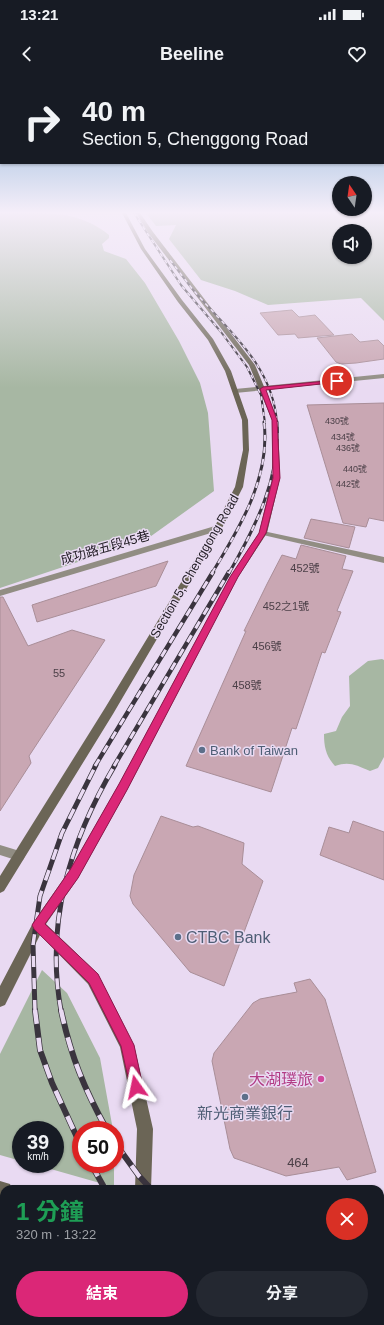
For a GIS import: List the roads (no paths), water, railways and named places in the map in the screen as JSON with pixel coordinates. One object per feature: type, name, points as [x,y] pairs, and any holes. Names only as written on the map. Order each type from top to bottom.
[{"type":"main road","name":"Section 5, Chenggong Road","points":[[0,887],[109,711],[218,528],[239,487],[246,450],[245,420],[236,392],[228,371],[211,340],[159,271]]},
{"type":"main road","points":[[0,1000],[38,925],[74,874],[123,787],[234,577],[263,533],[276,478],[274,420],[263,389],[252,365],[180,271]]},
{"type":"main road","points":[[38,925],[93,979],[127,1045],[145,1130],[142,1185]]},
{"type":"street","points":[[236,392],[384,376]]},
{"type":"street","name":"成功路五段45巷","points":[[0,593],[218,528]]},
{"type":"street","points":[[263,533],[384,560]]},
{"type":"street","points":[[0,850],[19,856]]},
{"type":"railway","points":[[172,271],[181,285],[221,332],[247,367],[261,395],[265,423]]},
{"type":"railway","points":[[179,271],[194,291],[248,351],[267,384],[274,403],[277,423]]},
{"type":"railway","points":[[212,573],[242,520],[251,502],[258,482],[263,463],[265,442],[264,422]]},
{"type":"railway","points":[[229,573],[257,520],[264,501],[275,462],[277,423]]},
{"type":"railway","points":[[95,766],[213,572]]},
{"type":"railway","points":[[114,766],[229,572]]},
{"type":"railway","points":[[35,1011],[33,945],[40,896],[62,833],[96,765]]},
{"type":"railway","points":[[61,1011],[57,978],[56,946],[59,914],[65,883],[85,823],[115,765]]},
{"type":"railway","points":[[35,1010],[40,1050],[52,1083],[72,1126]]},
{"type":"railway","points":[[61,1010],[69,1043],[79,1072],[102,1121]]},
{"type":"railway","points":[[124,1155],[147,1185]]},
{"type":"railway","points":[[96,1173],[103,1185]]},
{"type":"place","name":"Bank of Taiwan","points":[[202,750]]},
{"type":"place","name":"CTBC Bank","points":[[178,937]]},
{"type":"place","name":"大湖璞旅","points":[[321,1079]]},
{"type":"place","name":"新光商業銀行","points":[[245,1097]]}]
